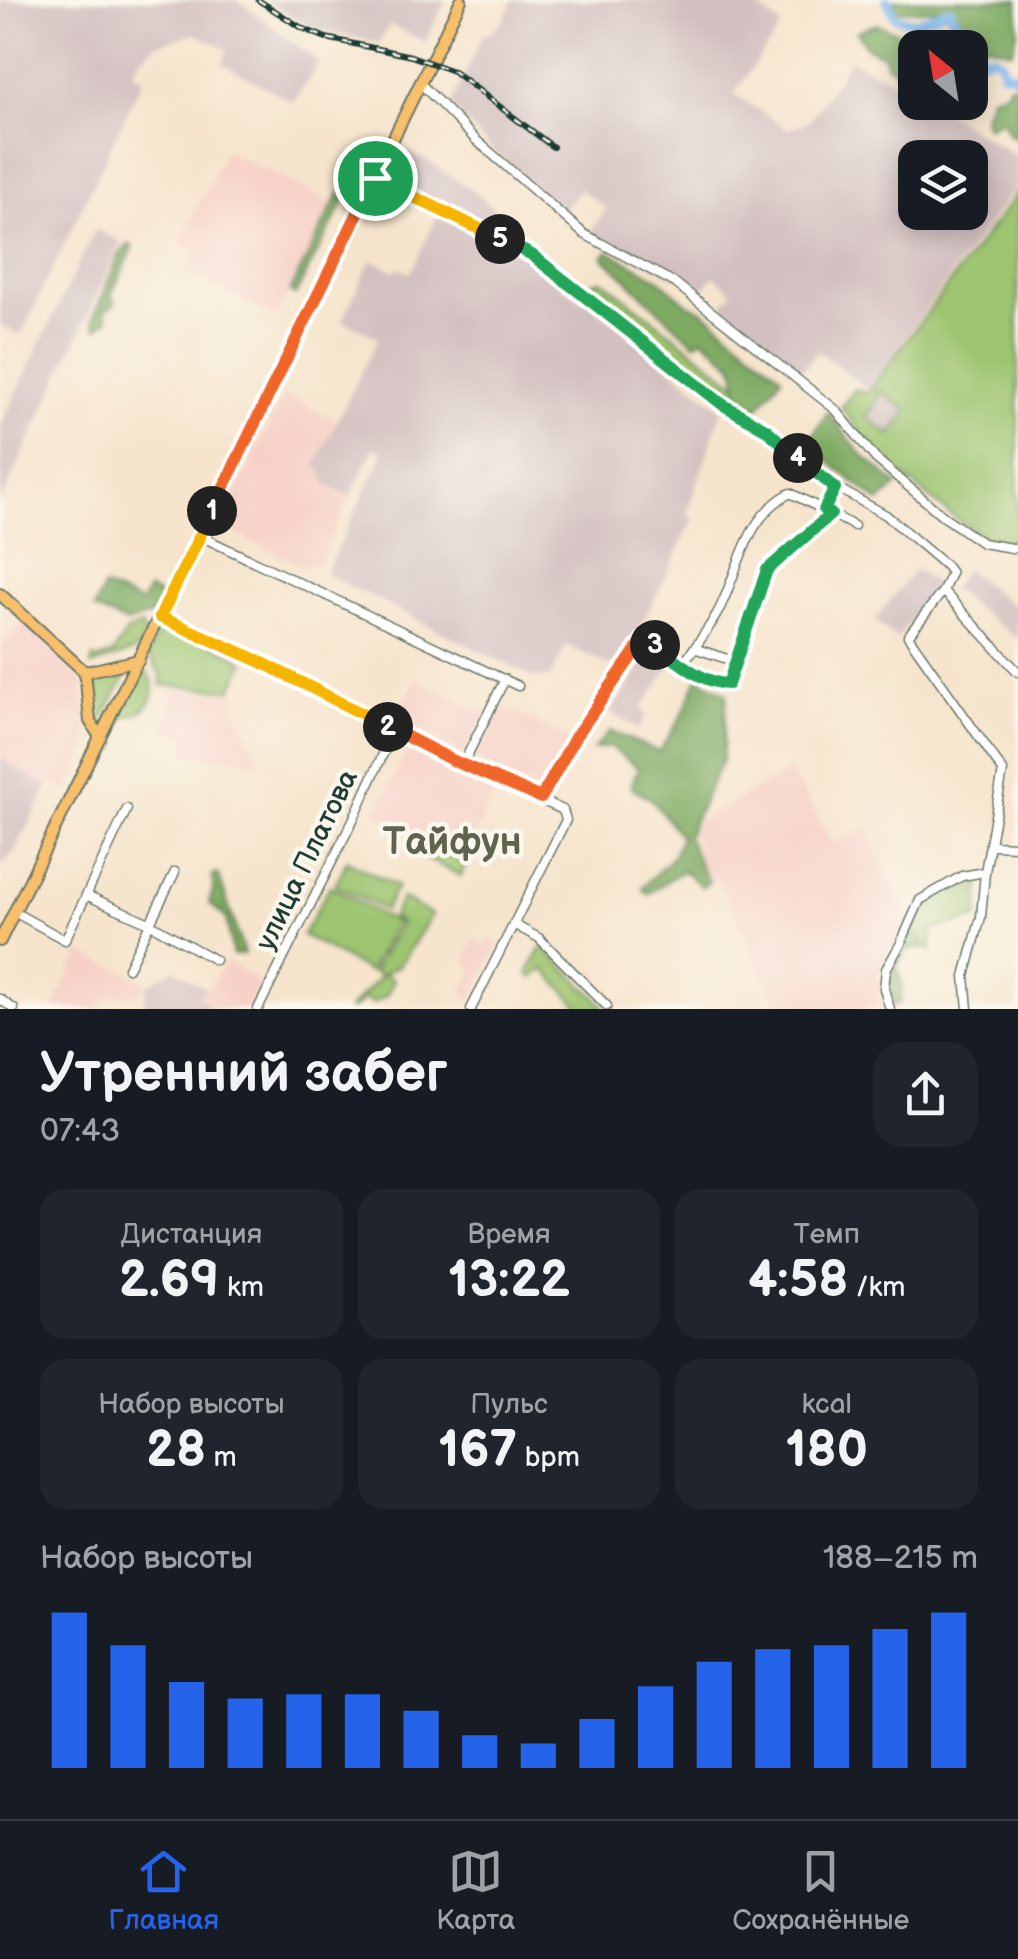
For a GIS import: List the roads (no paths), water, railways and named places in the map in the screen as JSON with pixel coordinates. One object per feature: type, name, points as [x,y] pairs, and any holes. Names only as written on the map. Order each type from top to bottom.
[{"type":"main road","points":[[0,941],[461,0]]},
{"type":"main road","points":[[0,594],[85,672],[90,721],[100,736]]},
{"type":"main road","points":[[85,672],[139,660]]},
{"type":"main road","points":[[88,689],[94,675],[110,667]]},
{"type":"street","points":[[420,83],[476,140],[584,234],[675,283],[836,410],[875,458],[943,516],[982,544],[1018,549]]},
{"type":"street","points":[[375,178],[532,255],[722,404],[767,430],[807,468],[835,488],[886,514],[952,573],[908,636],[1003,771],[984,872],[981,917],[965,976],[968,1009]]},
{"type":"street","points":[[541,798],[576,736],[641,643],[648,641],[718,684],[728,684],[767,570],[827,512],[835,488]]},
{"type":"street","points":[[682,664],[718,610],[745,542],[762,515],[790,492],[854,526]]},
{"type":"street","points":[[200,536],[518,686]]},
{"type":"street","points":[[943,591],[1018,672]]},
{"type":"street","points":[[160,617],[257,660],[454,761],[556,804],[564,813],[566,820],[471,1009]]},
{"type":"street","points":[[694,648],[736,662]]},
{"type":"street","points":[[464,762],[505,679]]},
{"type":"street","name":"улица Платова","points":[[258,1009],[394,730]]},
{"type":"street","points":[[14,912],[64,940],[127,808]]},
{"type":"street","points":[[991,844],[1018,846]]},
{"type":"street","points":[[128,968],[175,872]]},
{"type":"street","points":[[890,1009],[884,989],[886,968],[920,900],[962,876],[984,872]]},
{"type":"street","points":[[86,895],[215,960]]},
{"type":"street","points":[[514,924],[548,946],[607,1006]]},
{"type":"street","points":[[0,999],[14,1009]]},
{"type":"waterway","points":[[887,0],[895,17],[915,22],[950,9],[956,22],[974,33],[983,59],[993,56],[1002,62],[1003,73],[1012,73],[1018,80]]},
{"type":"railway","points":[[258,0],[326,38],[411,56],[453,71],[553,147]]},
{"type":"district","name":"Тайфун","points":[[452,842]]}]
